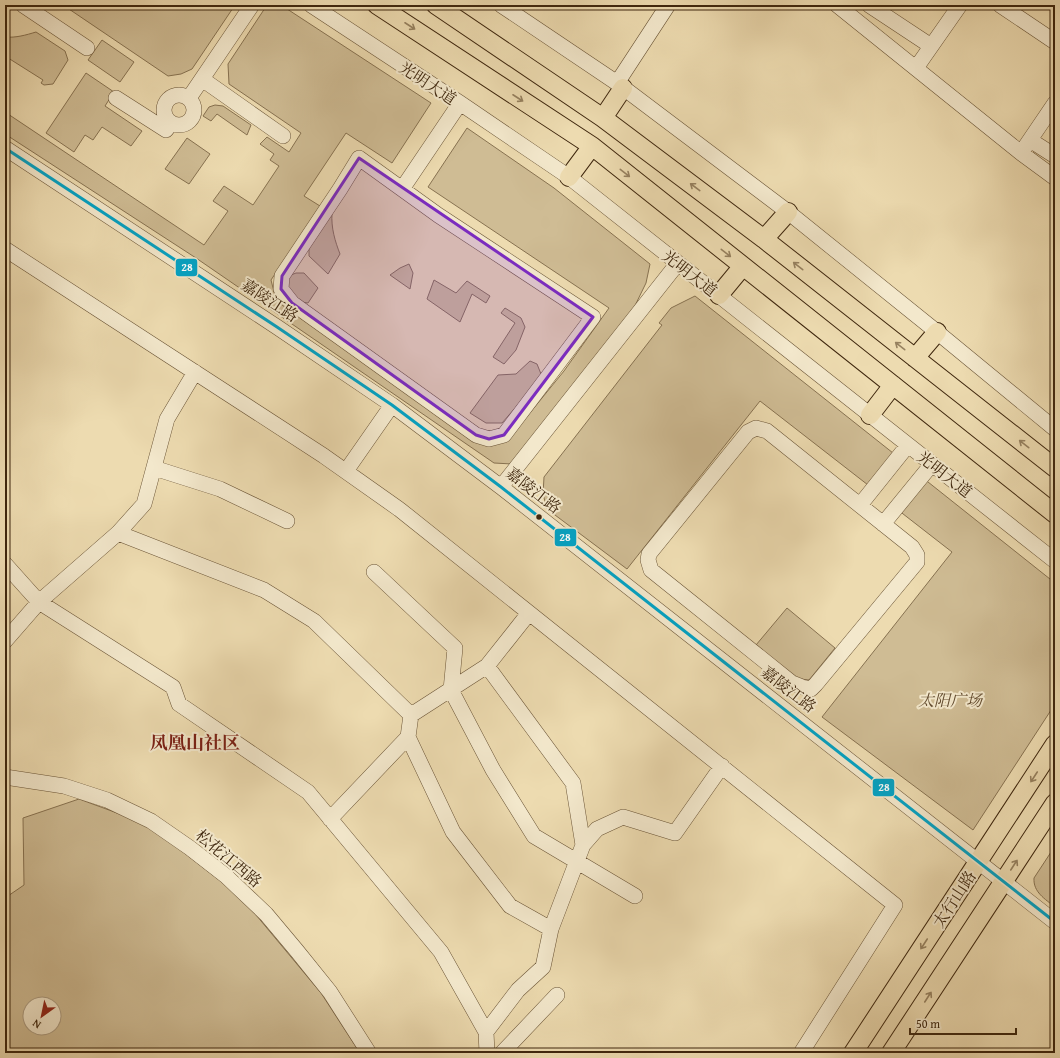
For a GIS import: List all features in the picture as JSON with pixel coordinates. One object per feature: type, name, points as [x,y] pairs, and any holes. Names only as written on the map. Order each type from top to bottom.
[{"type":"main road","points":[[377,5],[592,146],[1055,514]]},
{"type":"main road","points":[[436,5],[603,118],[764,240],[1055,468]]},
{"type":"main road","points":[[603,118],[620,86]]},
{"type":"main road","points":[[568,177],[592,146]]},
{"type":"main road","points":[[764,240],[788,212]]},
{"type":"main road","points":[[718,295],[743,266]]},
{"type":"main road","points":[[915,358],[937,332]]},
{"type":"main road","points":[[870,415],[893,385]]},
{"type":"main road","name":"太行山路","points":[[853,1053],[1055,744]]},
{"type":"main road","name":"太行山路","points":[[891,1053],[1055,803]]},
{"type":"street","points":[[23,5],[87,48]]},
{"type":"street","points":[[189,98],[252,5]]},
{"type":"street","name":"光明大道","points":[[311,5],[460,103],[568,177],[1055,561]]},
{"type":"street","points":[[501,5],[620,86],[788,212],[1055,429]]},
{"type":"street","points":[[620,86],[668,5]]},
{"type":"street","points":[[837,5],[1021,154],[1055,178]]},
{"type":"street","points":[[869,5],[931,46]]},
{"type":"street","points":[[916,68],[960,5]]},
{"type":"street","points":[[1000,5],[1055,42]]},
{"type":"street","points":[[202,79],[283,136]]},
{"type":"street","points":[[179,95],[189,98],[194,107],[195,112],[193,117],[190,121],[181,126],[171,124],[167,120],[163,111],[166,101],[179,95]]},
{"type":"street","points":[[116,98],[166,130],[171,124]]},
{"type":"street","points":[[402,188],[460,103]]},
{"type":"street","points":[[1021,154],[1055,103]]},
{"type":"street","points":[[1030,140],[1055,156]]},
{"type":"street","name":"嘉陵江路","points":[[5,148],[277,327],[392,405],[502,487],[1055,922]]},
{"type":"street","points":[[359,158],[402,188],[438,215],[593,317],[504,435],[489,439],[476,435],[292,303],[281,289],[282,276],[359,158]]},
{"type":"street","points":[[5,249],[324,456],[399,509],[895,905],[801,1053]]},
{"type":"street","points":[[502,487],[678,263]]},
{"type":"street","points":[[5,640],[39,602],[118,533],[144,504],[167,419],[195,372]]},
{"type":"street","points":[[346,471],[392,405]]},
{"type":"street","points":[[756,428],[767,431],[860,506],[912,547],[917,555],[917,562],[811,689],[792,683],[651,570],[648,560],[649,554],[748,432],[756,428]]},
{"type":"street","points":[[860,506],[908,445]]},
{"type":"street","points":[[883,524],[932,464]]},
{"type":"street","points":[[154,468],[220,489],[287,521]]},
{"type":"street","points":[[118,533],[264,590],[314,621],[411,716]]},
{"type":"street","points":[[5,564],[39,602],[173,686],[179,704],[308,792],[441,952],[486,1032],[487,1053]]},
{"type":"street","points":[[374,572],[455,648],[450,690],[493,770],[534,836],[635,896]]},
{"type":"street","points":[[529,613],[487,666],[411,716],[408,737],[453,832],[510,906],[551,929]]},
{"type":"street","points":[[487,666],[573,783],[582,845]]},
{"type":"street","points":[[330,819],[408,737]]},
{"type":"street","points":[[486,1032],[518,990],[543,966],[551,929],[582,845],[597,829],[623,817],[675,833],[722,766]]},
{"type":"street","name":"松花江西路","points":[[5,777],[64,786],[107,800],[151,821],[190,848],[226,876],[266,914],[330,992],[369,1053]]},
{"type":"street","points":[[502,1053],[557,994]]},
{"type":"highlighted area","points":[[359,158],[593,317],[504,435],[489,439],[476,435],[292,303],[281,289],[282,276]]},
{"type":"green space","points":[[63,5],[235,5],[192,69],[181,74],[168,76]]},
{"type":"green space","points":[[267,5],[281,5],[431,103],[392,163],[346,133],[304,196],[320,206],[271,280],[274,292],[282,305],[468,436],[507,441],[564,371],[609,308],[428,187],[467,128],[554,188],[650,264],[646,283],[628,320],[512,464],[494,463],[196,258],[5,134],[5,112],[204,245],[228,211],[213,201],[224,186],[253,205],[279,166],[270,160],[274,154],[260,144],[267,137],[289,152],[301,133],[229,84],[228,64]]},
{"type":"green space","points":[[36,32],[65,51],[68,60],[53,84],[44,85],[41,83],[43,80],[5,56],[5,37],[17,37]]},
{"type":"green space","points":[[102,40],[134,62],[120,82],[88,60]]},
{"type":"green space","points":[[86,73],[114,92],[105,106],[142,131],[131,146],[102,127],[93,140],[85,135],[74,152],[46,133]]},
{"type":"green space","points":[[215,105],[223,106],[251,125],[247,135],[217,114],[211,121],[203,116],[209,107]]},
{"type":"green space","points":[[187,138],[210,154],[189,184],[165,169]]},
{"type":"green space","points":[[332,213],[332,224],[336,244],[340,254],[328,274],[309,256],[309,248]]},
{"type":"green space","points":[[409,264],[413,273],[410,289],[390,275]]},
{"type":"green space","points":[[296,273],[304,273],[318,288],[308,303],[301,302],[289,292],[287,279]]},
{"type":"green space","points":[[434,280],[456,293],[467,281],[490,296],[486,303],[472,294],[460,322],[427,299]]},
{"type":"green space","points":[[695,296],[893,453],[868,485],[760,401],[627,569],[547,509],[543,494],[544,477],[662,325],[659,323],[671,308]]},
{"type":"green space","points":[[505,308],[521,318],[525,327],[516,350],[504,364],[493,357],[515,323],[501,313]]},
{"type":"green space","points":[[530,361],[537,364],[541,374],[522,400],[502,423],[486,423],[470,413],[498,375],[516,374]]},
{"type":"green space","name":"太阳广场","points":[[923,478],[1055,583],[1055,704],[973,830],[822,717],[952,552],[898,510]]},
{"type":"green space","points":[[787,608],[835,648],[809,680],[800,679],[793,675],[756,645]]},
{"type":"green space","points":[[79,799],[147,824],[241,897],[321,993],[360,1053],[5,1053],[5,898],[24,885],[23,818]]},
{"type":"green space","points":[[1055,846],[1055,907],[1044,898],[1035,887],[1034,878]]},
{"type":"transit line","name":"28","points":[[5,148],[277,327],[392,405],[501,487],[1055,922]]},
{"type":"district","name":"凤凰山社区","points":[[195,742]]}]
